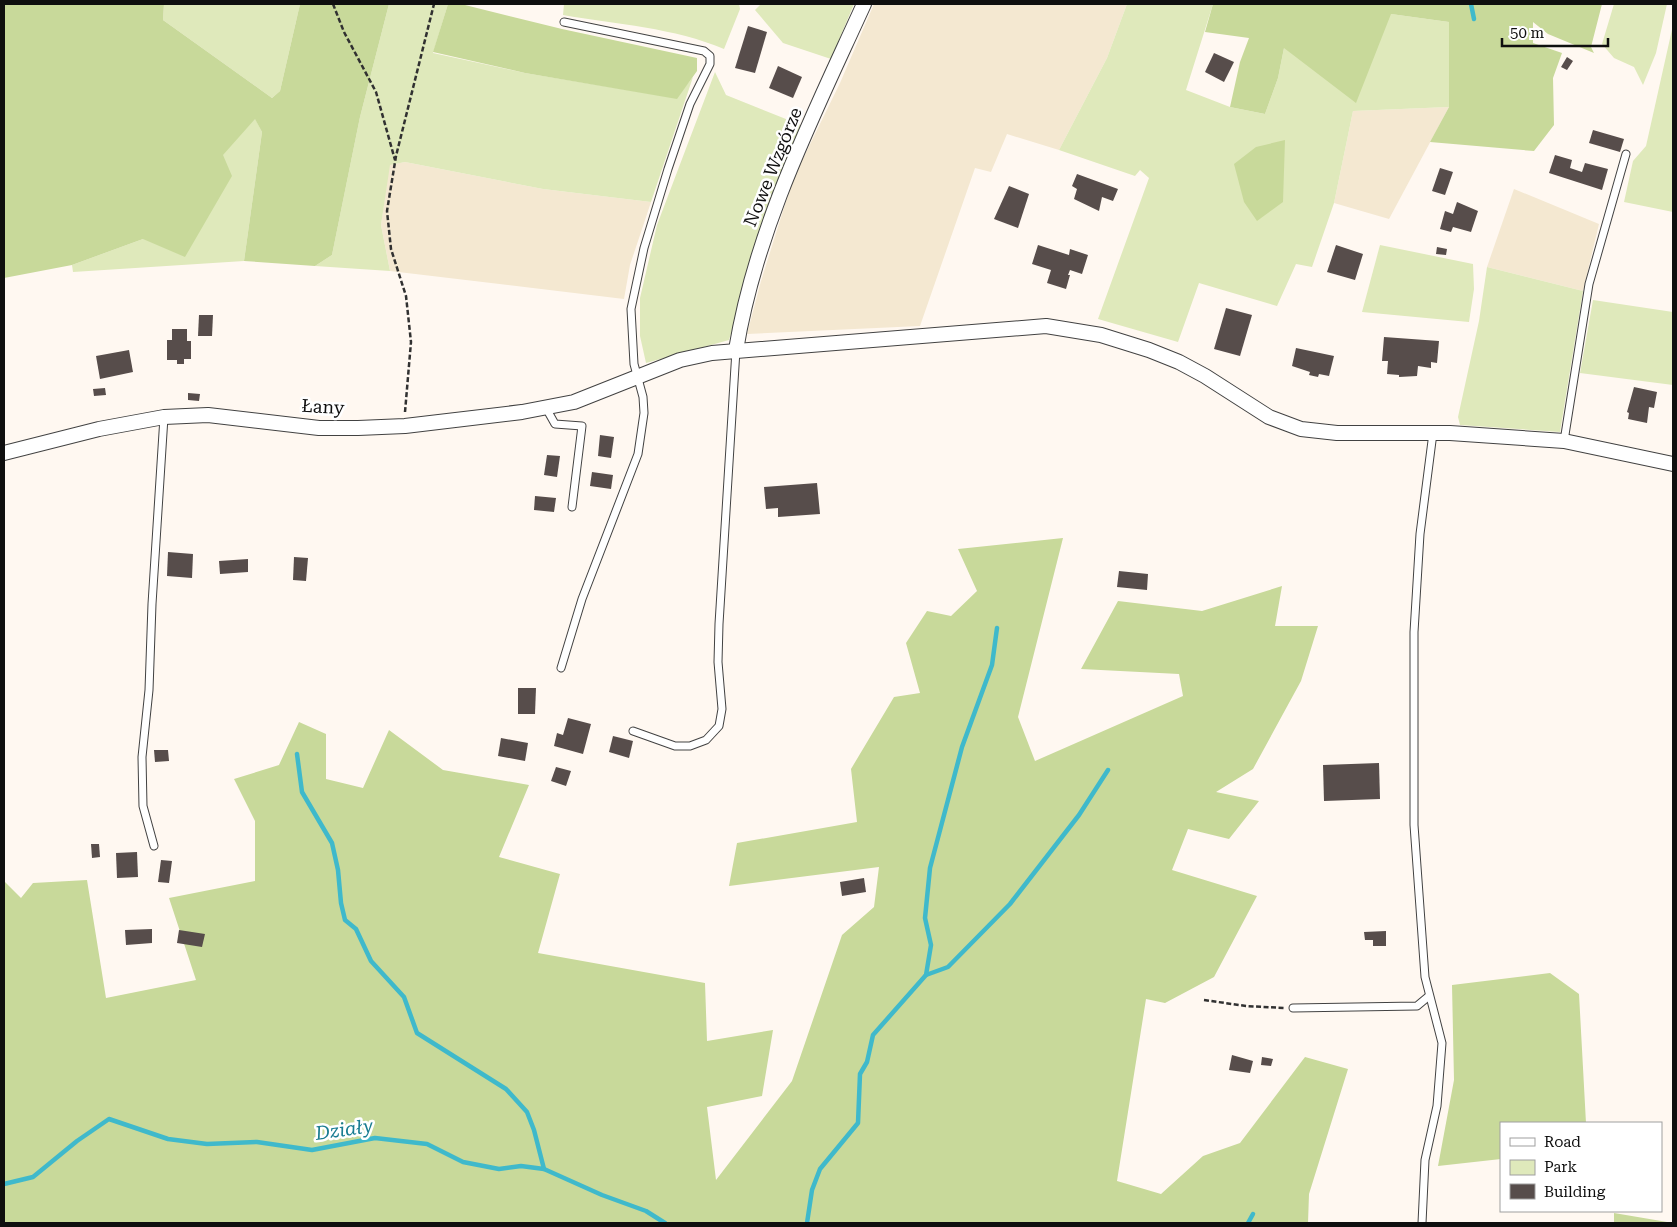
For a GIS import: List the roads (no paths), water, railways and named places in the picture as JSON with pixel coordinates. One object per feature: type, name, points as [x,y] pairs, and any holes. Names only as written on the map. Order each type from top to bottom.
[{"type":"street","name":"Nowe Wzgórze","points":[[736,350],[751,280],[784,183],[864,4]]},
{"type":"street","name":"Łany","points":[[4,453],[99,429],[164,417],[208,415],[319,428],[405,426],[546,408],[574,402],[680,360],[736,350],[1046,326],[1101,335],[1172,359],[1205,376],[1269,417],[1301,429],[1337,433],[1433,433],[1564,441],[1673,464]]},
{"type":"lane","points":[[561,668],[582,599],[638,454],[644,413],[634,364],[631,309],[644,248],[690,104],[710,64],[710,56],[704,51],[564,22]]},
{"type":"lane","points":[[1564,441],[1589,284],[1626,154]]},
{"type":"lane","points":[[633,731],[675,746],[690,746],[706,740],[719,726],[722,709],[718,662],[719,624],[736,350]]},
{"type":"lane","points":[[546,408],[552,422],[555,424],[582,426],[572,507]]},
{"type":"lane","points":[[154,846],[143,806],[142,757],[149,690],[152,604],[164,417]]},
{"type":"lane","points":[[1422,1223],[1425,1160],[1437,1106],[1442,1043],[1425,977],[1414,825],[1414,632],[1420,534],[1433,433]]},
{"type":"lane","points":[[1293,1008],[1417,1006],[1429,996]]},
{"type":"waterway","points":[[1471,4],[1474,19]]},
{"type":"waterway","points":[[807,1223],[812,1190],[820,1169],[858,1123],[860,1074],[867,1062],[873,1035],[926,975],[931,945],[925,918],[930,868],[962,747],[992,665],[997,628]]},
{"type":"waterway","points":[[297,754],[302,792],[332,843],[345,920],[356,929],[371,961],[404,997],[417,1033],[506,1089],[527,1112],[534,1130],[544,1169]]},
{"type":"waterway","points":[[926,975],[948,967],[1010,904],[1079,815],[1108,770]]},
{"type":"waterway","name":"Działy","points":[[4,1184],[33,1177],[77,1141],[109,1119],[168,1139],[207,1144],[257,1142],[312,1150],[375,1138],[427,1144],[463,1162],[499,1169],[521,1166],[544,1169],[602,1195],[646,1211],[665,1223]]},
{"type":"waterway","points":[[1248,1223],[1253,1214]]}]
